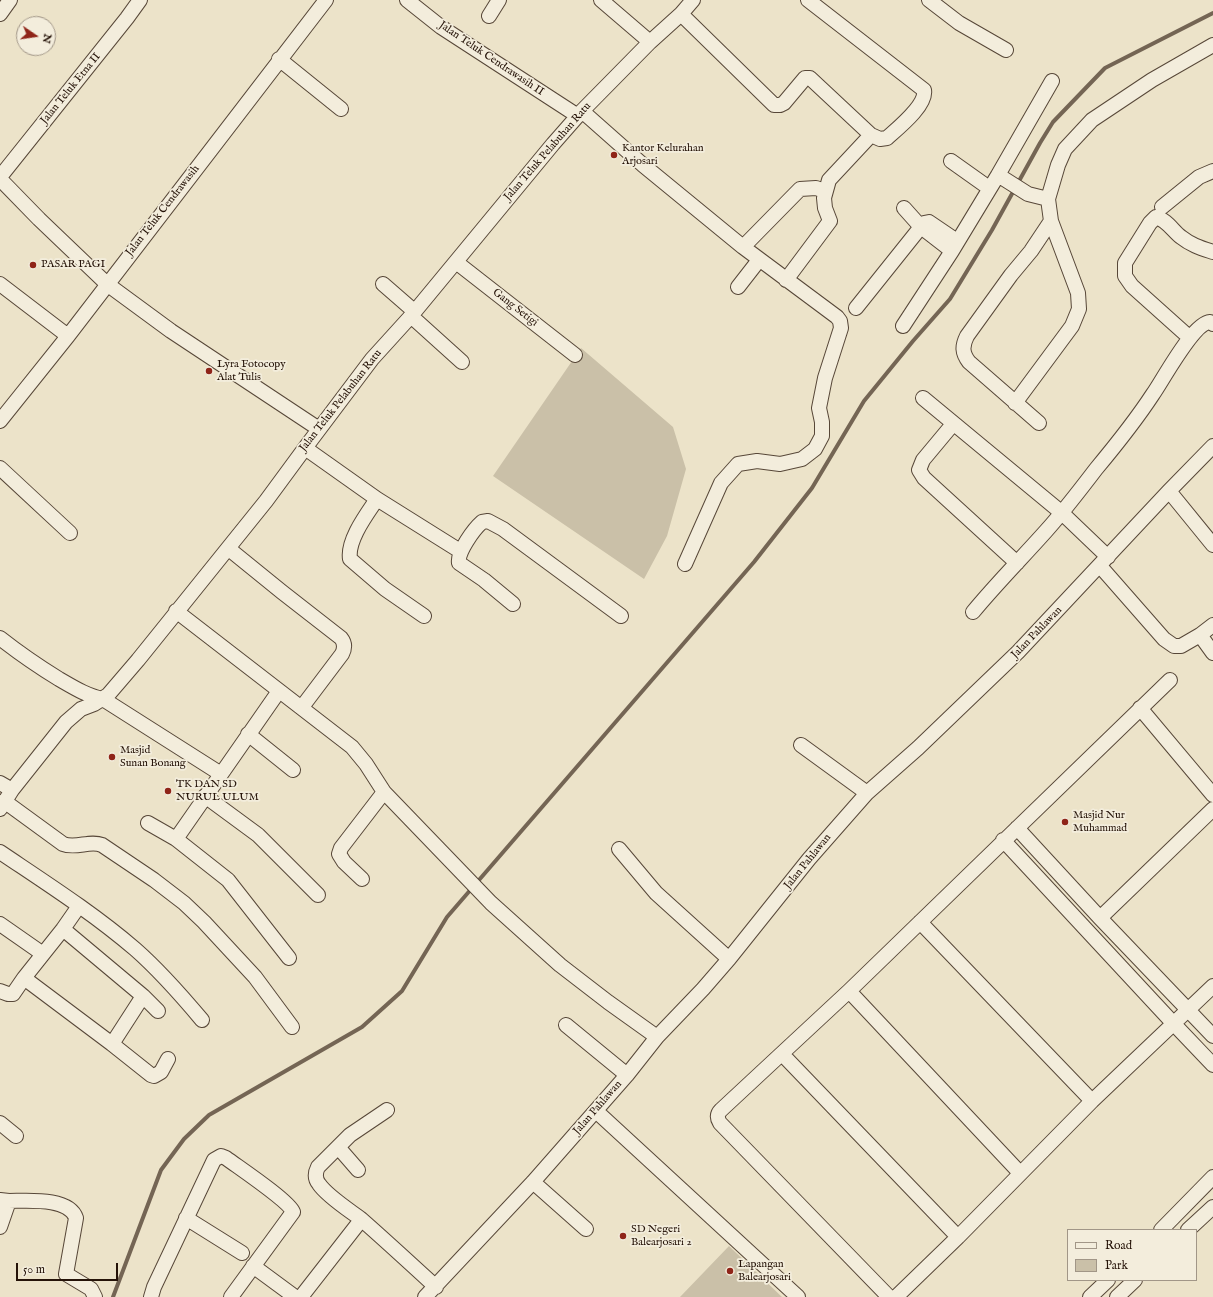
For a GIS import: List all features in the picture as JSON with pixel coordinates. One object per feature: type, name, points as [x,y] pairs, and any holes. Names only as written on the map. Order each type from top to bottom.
[{"type":"street","points":[[0,14],[10,0]]},
{"type":"street","name":"Jalan Teluk Etna II","points":[[0,178],[140,0]]},
{"type":"street","name":"Jalan Teluk Cendrawasih","points":[[0,421],[68,336],[326,0]]},
{"type":"street","name":"Jalan Teluk Cendrawasih II","points":[[407,0],[441,27],[580,113],[759,260],[837,317],[840,321],[841,328],[825,378],[819,408],[822,422],[822,436],[815,449],[802,459],[780,464],[757,461],[738,464],[721,484],[685,564]]},
{"type":"street","points":[[489,16],[499,0]]},
{"type":"street","points":[[601,0],[650,42]]},
{"type":"street","name":"Jalan Teluk Pelabuhan Ratu","points":[[5,800],[66,722],[81,709],[103,699],[108,695],[138,660],[176,611],[229,549],[372,359],[456,262],[580,113],[693,0]]},
{"type":"street","points":[[680,14],[774,105],[784,103],[804,78],[810,78],[871,135],[880,139],[888,137],[921,104],[924,98],[924,90],[808,0]]},
{"type":"street","points":[[928,0],[959,23],[1006,50]]},
{"type":"street","points":[[1015,403],[1072,326],[1079,309],[1078,292],[1051,221],[1048,199],[1058,165],[1065,149],[1092,120],[1152,80],[1213,45]]},
{"type":"street","points":[[280,59],[341,109]]},
{"type":"street","points":[[903,326],[998,175],[1052,81]]},
{"type":"street","points":[[786,280],[830,221],[824,198],[829,180],[871,135]]},
{"type":"street","points":[[951,162],[989,188]]},
{"type":"street","points":[[1162,207],[1199,177],[1213,171]]},
{"type":"street","points":[[998,175],[1028,194],[1048,199]]},
{"type":"street","points":[[0,178],[39,219],[107,284],[171,331],[319,429]]},
{"type":"street","points":[[743,247],[800,189],[816,188],[825,191]]},
{"type":"street","points":[[904,208],[921,227],[954,246]]},
{"type":"street","points":[[1190,338],[1132,286],[1125,276],[1125,264],[1150,223],[1156,217],[1161,218],[1190,244],[1213,252]]},
{"type":"street","points":[[1039,423],[969,362],[964,355],[963,346],[967,336],[1011,275],[1031,251],[1051,221]]},
{"type":"street","points":[[856,308],[921,227]]},
{"type":"street","points":[[738,287],[759,260]]},
{"type":"street","name":"Gang Setigi","points":[[456,262],[575,355]]},
{"type":"street","points":[[0,284],[68,336]]},
{"type":"street","points":[[382,284],[462,362]]},
{"type":"street","points":[[973,612],[991,589],[1017,563],[1062,513],[1129,429],[1154,394],[1177,356],[1190,338],[1205,323],[1210,322],[1213,324]]},
{"type":"street","points":[[923,398],[1062,513],[1104,561],[1155,628],[1171,644],[1181,646],[1200,635],[1213,625]]},
{"type":"street","points":[[953,424],[923,460],[919,470],[924,478],[1017,563]]},
{"type":"street","name":"Jalan Pahlawan","points":[[425,1297],[533,1182],[627,1075],[657,1037],[704,989],[809,859],[867,793],[918,748],[1018,652],[1213,446]]},
{"type":"street","points":[[305,448],[377,499],[460,552]]},
{"type":"street","points":[[0,468],[70,534]]},
{"type":"street","points":[[1169,491],[1213,545]]},
{"type":"street","points":[[377,499],[359,526],[350,552],[350,559],[385,590],[424,616]]},
{"type":"street","points":[[514,604],[484,580],[460,564],[458,559],[460,552],[480,524],[484,521],[488,521],[504,529],[621,616]]},
{"type":"street","points":[[229,549],[341,638],[344,642],[342,654],[302,707]]},
{"type":"street","points":[[176,611],[352,747],[366,764],[384,792],[491,903],[560,965],[657,1037]]},
{"type":"street","points":[[1200,635],[1213,652]]},
{"type":"street","points":[[0,638],[29,660],[73,687],[92,697],[103,699],[221,774]]},
{"type":"street","points":[[889,1297],[718,1121],[718,1114],[849,991],[1003,840],[1170,680]]},
{"type":"street","points":[[176,839],[279,691]]},
{"type":"street","points":[[1140,708],[1213,795]]},
{"type":"street","points":[[248,734],[293,770]]},
{"type":"street","points":[[801,745],[867,793]]},
{"type":"street","points":[[0,783],[5,800],[64,844],[71,846],[95,843],[102,845],[154,880],[184,903],[204,922],[255,977],[292,1027]]},
{"type":"street","points":[[362,879],[344,862],[339,854],[341,848],[384,792]]},
{"type":"street","points":[[206,796],[258,835],[318,895]]},
{"type":"street","points":[[1100,918],[1213,809]]},
{"type":"street","points":[[148,823],[176,839],[228,880],[289,958]]},
{"type":"street","points":[[1017,828],[1100,918],[1213,1036]]},
{"type":"street","points":[[1003,840],[1213,1064]]},
{"type":"street","points":[[620,849],[656,893],[729,959]]},
{"type":"street","points":[[0,852],[79,906],[135,949],[180,993],[202,1020]]},
{"type":"street","points":[[0,990],[8,994],[13,994],[79,906]]},
{"type":"street","points":[[920,922],[1092,1101]]},
{"type":"street","points":[[0,924],[43,954]]},
{"type":"street","points":[[63,929],[143,996],[158,1011]]},
{"type":"street","points":[[24,978],[152,1076],[160,1072],[168,1059]]},
{"type":"street","points":[[896,1297],[958,1237],[1092,1101],[1213,986]]},
{"type":"street","points":[[849,991],[1020,1173]]},
{"type":"street","points":[[112,1044],[143,996]]},
{"type":"street","points":[[566,1025],[627,1075]]},
{"type":"street","points":[[782,1054],[958,1237]]},
{"type":"street","points":[[387,1110],[350,1135],[318,1167],[316,1178],[325,1191],[361,1220],[436,1287]]},
{"type":"street","points":[[596,1111],[798,1297]]},
{"type":"street","points":[[0,1123],[16,1136]]},
{"type":"street","points":[[338,1147],[358,1170]]},
{"type":"street","points":[[151,1297],[186,1218],[214,1160],[219,1156],[226,1158],[287,1203],[293,1212],[230,1297]]},
{"type":"street","points":[[1162,1229],[1213,1177]]},
{"type":"street","points":[[533,1182],[586,1229]]},
{"type":"street","points":[[0,1227],[4,1201],[53,1203],[67,1208],[74,1213],[76,1218],[65,1271],[66,1274],[91,1289],[95,1297]]},
{"type":"street","points":[[1189,1229],[1213,1206]]},
{"type":"street","points":[[186,1218],[242,1253]]},
{"type":"street","points":[[301,1297],[361,1220]]},
{"type":"street","points":[[253,1266],[295,1297]]},
{"type":"street","points":[[1090,1297],[1107,1281]]},
{"type":"street","points":[[1117,1297],[1134,1281]]},
{"type":"green space","points":[[581,348],[673,427],[686,469],[667,536],[644,579],[493,476]]},
{"type":"green space","name":"Lapangan Balearjosari","points":[[729,1246],[782,1297],[680,1297]]},
{"type":"waterway","points":[[113,1297],[161,1170],[184,1139],[209,1115],[362,1027],[402,991],[447,917],[754,562],[812,488],[864,401],[913,341],[950,299],[992,230],[1053,122],[1105,68],[1213,13]]},
{"type":"place","name":"Kantor Kelurahan Arjosari","points":[[614,155]]},
{"type":"place","name":"PASAR PAGI","points":[[33,265]]},
{"type":"place","name":"Lyra Fotocopy Alat Tulis","points":[[209,371]]},
{"type":"place","name":"Masjid Sunan Bonang","points":[[112,757]]},
{"type":"place","name":"TK DAN SD NURUL ULUM","points":[[168,791]]},
{"type":"place","name":"Masjid Nur Muhammad","points":[[1065,822]]},
{"type":"place","name":"SD Negeri Balearjosari 2","points":[[623,1236]]},
{"type":"place","name":"Lapangan Balearjosari","points":[[730,1271]]}]
